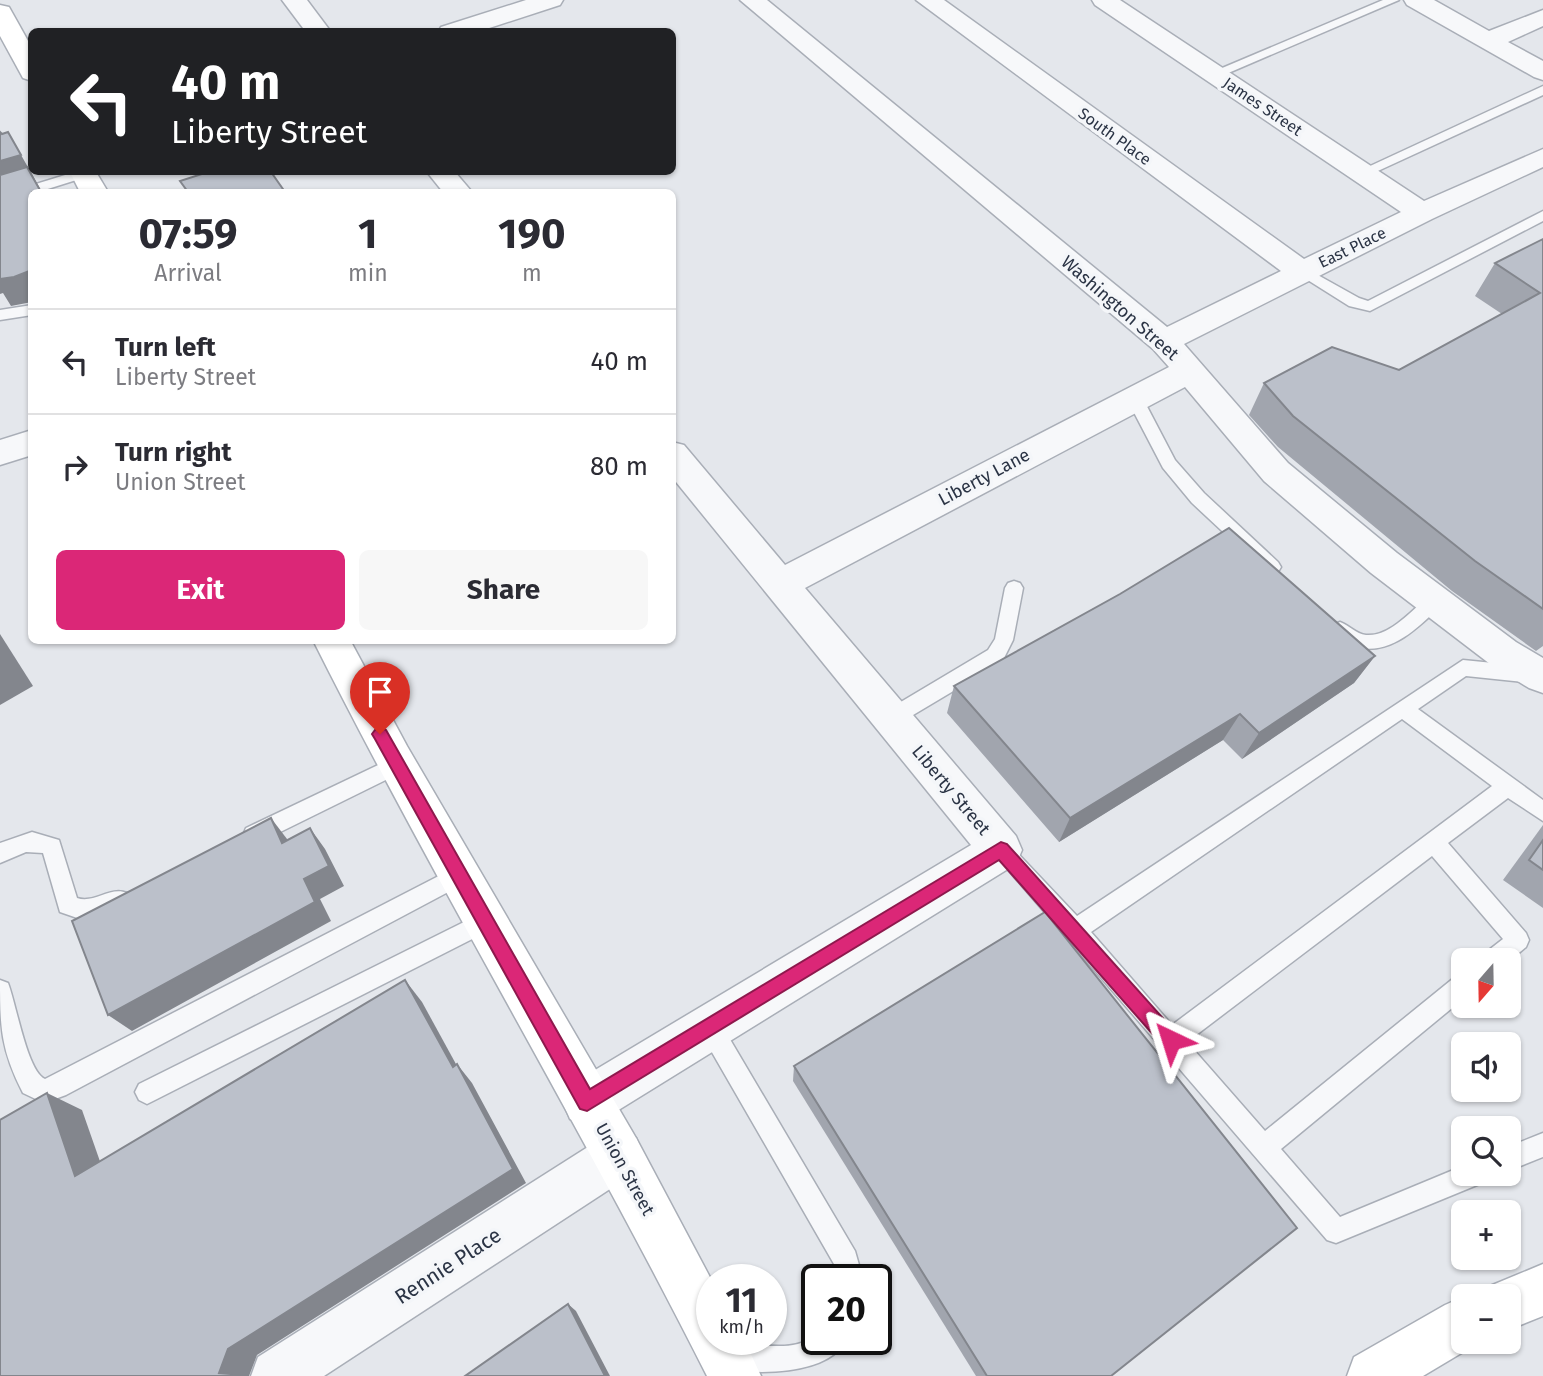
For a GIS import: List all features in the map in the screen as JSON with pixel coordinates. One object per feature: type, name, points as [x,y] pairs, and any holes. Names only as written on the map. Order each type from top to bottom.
[{"type":"street","points":[[293,0],[316,28]]},
{"type":"street","points":[[463,28],[551,0]]},
{"type":"street","name":"Washington Street","points":[[752,0],[1164,341],[1276,472],[1384,563],[1503,653],[1543,677]]},
{"type":"street","name":"South Place","points":[[928,0],[1302,272]]},
{"type":"street","name":"James Street","points":[[1104,0],[1422,213]]},
{"type":"street","points":[[1416,0],[1543,72]]},
{"type":"street","points":[[0,12],[28,65]]},
{"type":"street","points":[[1488,41],[1543,17]]},
{"type":"street","name":"East Place","points":[[1164,341],[1422,213],[1543,157]]},
{"type":"street","points":[[444,175],[455,189]]},
{"type":"street","name":"Liberty Lane","points":[[779,585],[1190,370]]},
{"type":"street","points":[[0,453],[28,443]]},
{"type":"street","name":"Liberty Street","points":[[587,1102],[1001,850],[676,459]]},
{"type":"street","name":"Union Street","points":[[333,644],[397,765],[619,1155],[696,1302]]},
{"type":"street","name":"Rennie Place","points":[[277,1376],[619,1155]]},
{"type":"street","points":[[1521,1299],[1543,1290]]},
{"type":"street","points":[[1373,1376],[1451,1330]]},
{"type":"lane","points":[[1214,74],[1393,0]]},
{"type":"lane","points":[[1362,173],[1543,90]]},
{"type":"lane","points":[[46,189],[87,179]]},
{"type":"lane","points":[[0,200],[28,193]]},
{"type":"lane","points":[[1302,272],[1354,302],[1370,306],[1543,215]]},
{"type":"lane","points":[[0,314],[28,310]]},
{"type":"lane","points":[[1135,399],[1169,464],[1198,498],[1284,578]]},
{"type":"lane","points":[[891,718],[995,656],[1003,640],[1014,588]]},
{"type":"lane","points":[[1323,614],[1352,641],[1369,645],[1390,638],[1435,601]]},
{"type":"lane","points":[[1076,930],[1463,668],[1543,677]]},
{"type":"lane","points":[[1403,709],[1543,812]]},
{"type":"lane","points":[[231,846],[397,765]]},
{"type":"lane","points":[[1171,1040],[1506,787]]},
{"type":"lane","points":[[0,853],[28,840],[42,841],[52,847],[68,905],[86,911],[104,907],[134,892]]},
{"type":"lane","points":[[1433,842],[1518,940],[1508,948]]},
{"type":"lane","points":[[1001,850],[1076,930],[1336,1231],[1451,1183]]},
{"type":"lane","points":[[0,991],[22,1067],[31,1085],[44,1091],[58,1087],[460,876]]},
{"type":"lane","points":[[147,1092],[486,922]]},
{"type":"lane","points":[[1264,1149],[1451,995]]},
{"type":"lane","points":[[710,1027],[847,1264]]},
{"type":"lane","points":[[1521,1154],[1543,1145]]},
{"type":"lane","points":[[746,1355],[776,1360],[809,1355]]},
{"type":"building","points":[[0,132],[8,132],[21,155],[0,161]]},
{"type":"building","points":[[27,167],[28,175],[31,175],[39,189],[28,189],[28,272],[0,279],[0,175]]},
{"type":"building","points":[[199,175],[273,175],[283,189],[186,189],[180,181]]},
{"type":"building","points":[[1543,239],[1543,609],[1475,561],[1293,416],[1264,383],[1332,347],[1399,370],[1540,293],[1495,263]]},
{"type":"building","points":[[1229,528],[1375,656],[1259,733],[1240,714],[1070,818],[954,686],[1120,594]]},
{"type":"building","points":[[271,818],[282,843],[310,828],[329,866],[304,879],[315,902],[108,1015],[72,921]]},
{"type":"building","points":[[1543,840],[1543,870],[1529,860]]},
{"type":"building","points":[[1045,912],[1297,1228],[1111,1376],[987,1376],[794,1066]]},
{"type":"building","points":[[405,980],[453,1067],[457,1064],[513,1169],[228,1349],[219,1373],[231,1374],[228,1376],[0,1376],[0,1120],[47,1093],[75,1176]]},
{"type":"building","points":[[568,1304],[605,1376],[465,1376]]},
{"type":"route","points":[[380,734],[587,1102],[1001,850],[1076,930],[1171,1040]]}]
